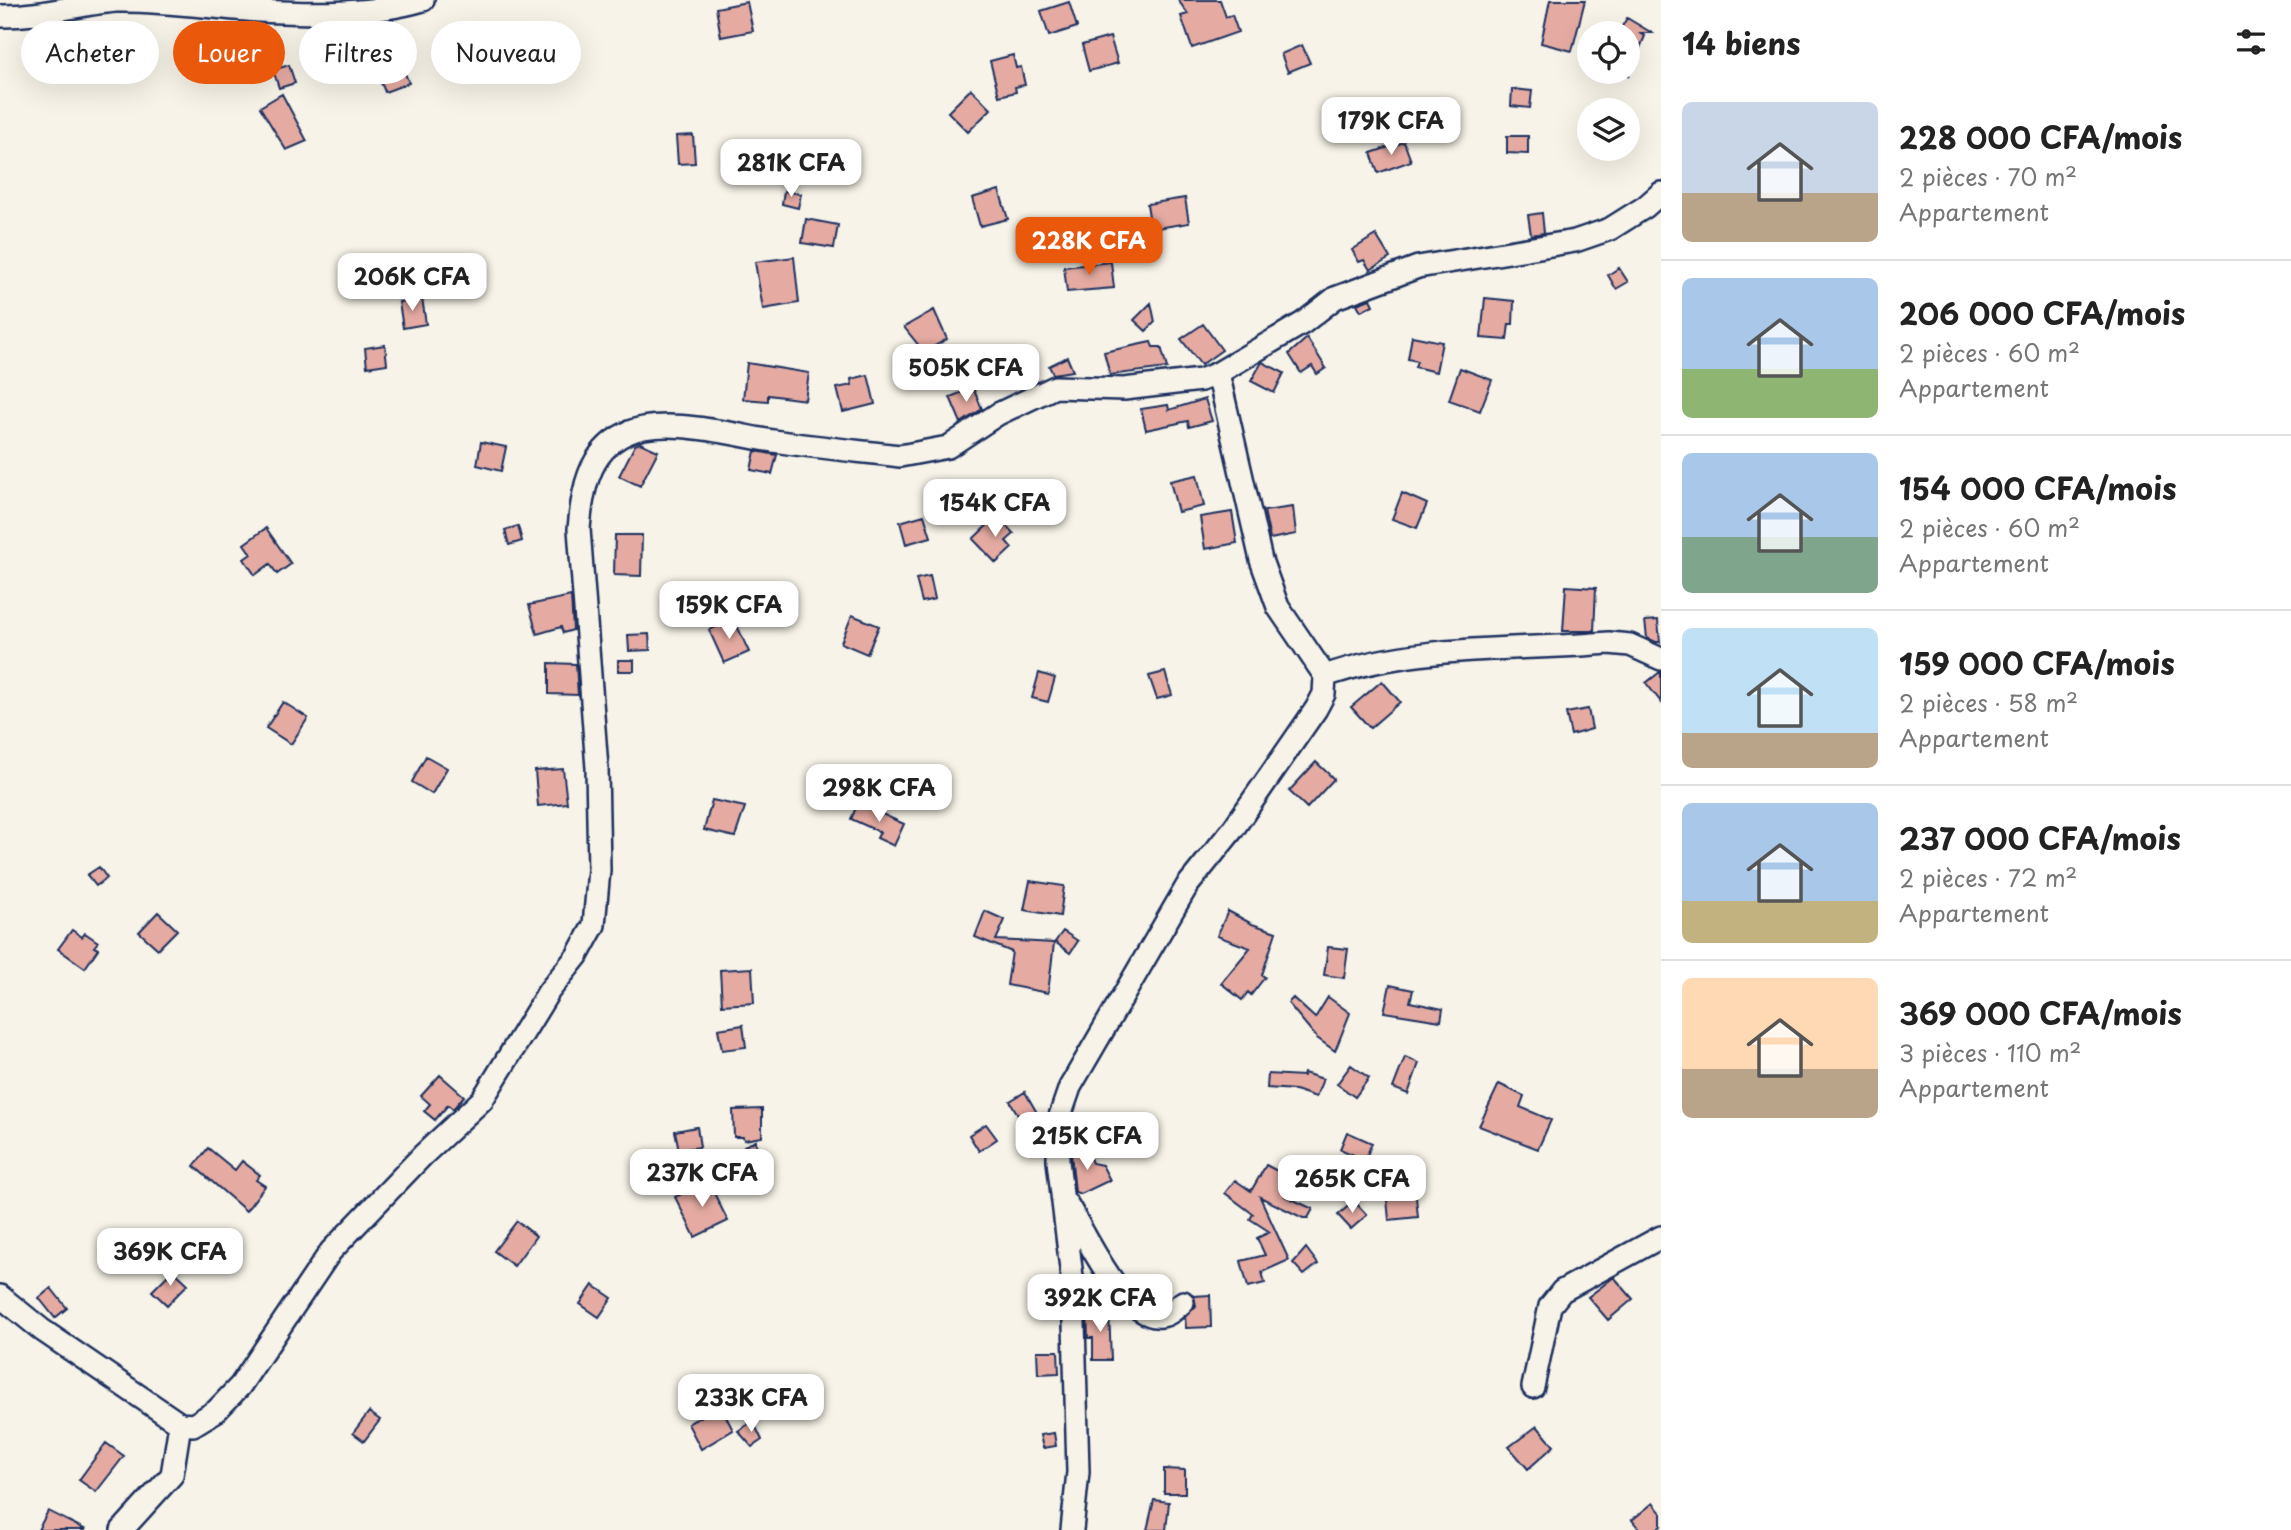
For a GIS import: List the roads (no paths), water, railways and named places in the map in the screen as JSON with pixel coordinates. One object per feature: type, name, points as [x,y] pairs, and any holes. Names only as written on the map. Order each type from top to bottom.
[{"type":"street","points":[[0,16],[21,16],[116,1],[163,1],[320,13],[405,5],[423,0]]},
{"type":"street","points":[[0,1296],[42,1330],[180,1424],[193,1425],[216,1411],[240,1386],[331,1251],[424,1155],[482,1100],[549,991],[577,956],[594,925],[598,870],[597,768],[579,529],[587,479],[593,463],[608,446],[626,433],[646,428],[691,428],[900,456],[927,453],[948,447],[998,414],[1055,387],[1124,389],[1202,380],[1303,323],[1335,298],[1418,267],[1575,241],[1610,229],[1645,207],[1661,193]]},
{"type":"street","points":[[1072,1530],[1078,1472],[1073,1286],[1062,1195],[1058,1122],[1070,1087],[1187,886],[1233,829],[1324,694],[1325,676],[1278,607],[1261,560],[1218,373]]},
{"type":"street","points":[[1325,676],[1360,664],[1414,654],[1609,643],[1630,645],[1661,659]]},
{"type":"street","points":[[1062,1195],[1113,1282],[1130,1302],[1144,1314],[1159,1317],[1170,1314],[1183,1302]]},
{"type":"street","points":[[1533,1387],[1550,1306],[1556,1298],[1580,1279],[1661,1237]]},
{"type":"street","points":[[122,1530],[172,1475],[180,1424]]}]
